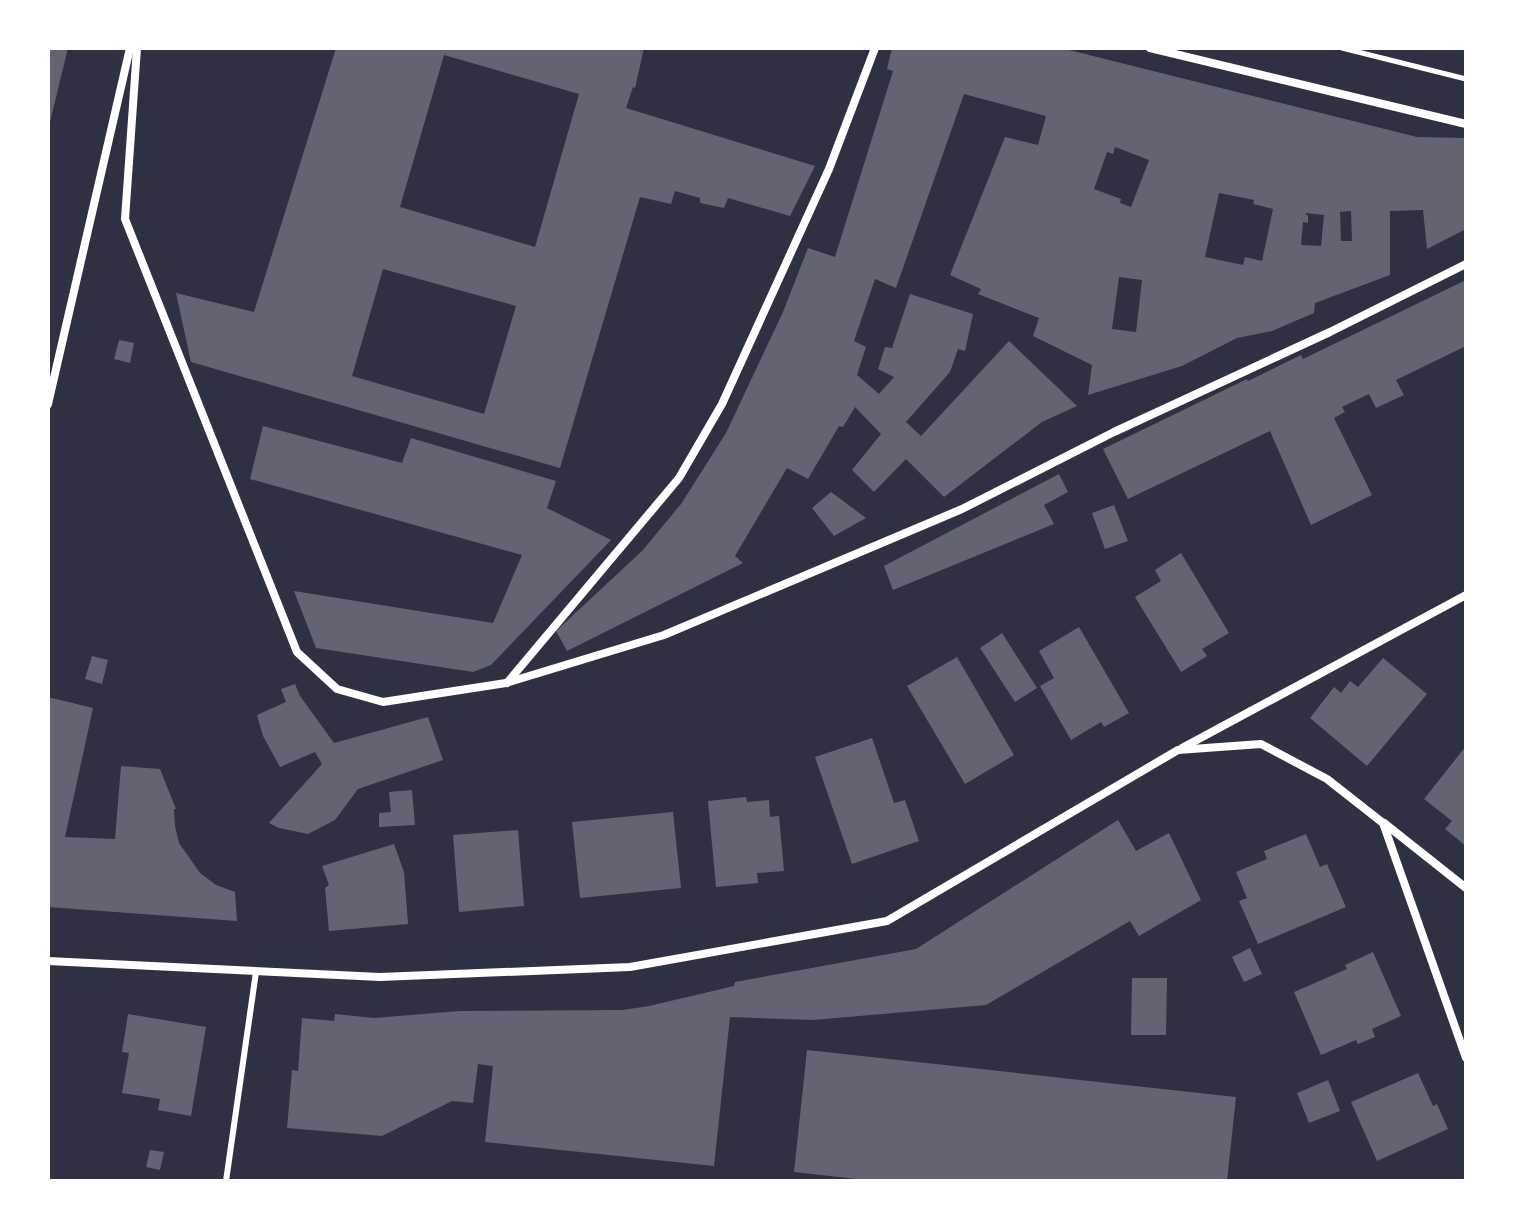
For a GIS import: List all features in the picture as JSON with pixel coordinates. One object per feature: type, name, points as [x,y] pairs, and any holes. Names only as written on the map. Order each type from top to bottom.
[{"type":"street","points":[[48,404],[130,48]]},
{"type":"street","points":[[137,48],[125,219],[297,652],[337,689],[383,702],[506,683],[664,635],[962,509],[1114,432],[1330,332],[1466,264]]},
{"type":"street","points":[[506,683],[679,478],[708,429],[829,169],[875,48]]},
{"type":"street","points":[[1150,48],[1466,124]]},
{"type":"street","points":[[48,961],[380,977],[630,967],[887,921],[1178,750],[1466,595]]},
{"type":"street","points":[[1178,750],[1261,744],[1327,779],[1466,888]]},
{"type":"street","points":[[1383,823],[1466,1058]]},
{"type":"lane","points":[[226,1181],[256,972]]},
{"type":"path","points":[[1342,48],[1466,79]]},
{"type":"building","points":[[48,48],[68,48],[49,126],[48,126]]},
{"type":"building","points":[[336,48],[644,48],[635,88],[626,108],[815,166],[790,216],[728,198],[724,208],[700,203],[700,198],[675,191],[671,204],[640,197],[560,468],[191,362],[176,293],[254,312]],"holes":[[[444,55],[579,94],[535,247],[400,207]],[[383,269],[516,306],[484,414],[352,376]]]},
{"type":"building","points":[[892,48],[1061,48],[1417,137],[1466,138],[1466,229],[1427,249],[1423,210],[1390,211],[1390,275],[1315,303],[1314,313],[1272,331],[1237,338],[1182,366],[1088,395],[1092,365],[1033,336],[1039,318],[978,294],[981,289],[950,275],[1005,137],[1038,145],[1046,116],[964,94],[896,288],[875,279],[854,341],[866,347],[857,375],[879,394],[894,377],[878,369],[885,347],[892,348],[910,294],[973,314],[965,351],[958,349],[950,372],[906,422],[921,436],[1009,341],[1077,406],[1042,422],[944,497],[906,459],[874,492],[852,470],[881,434],[855,407],[843,427],[839,426],[808,479],[787,468],[735,556],[743,563],[567,651],[556,631],[642,551],[681,504],[726,433],[783,312],[808,248],[835,257],[893,71],[887,69]],"holes":[[[1115,147],[1149,160],[1131,207],[1120,203],[1121,199],[1094,189],[1107,152],[1113,154]],[[1219,193],[1254,200],[1253,204],[1273,209],[1262,261],[1245,257],[1243,265],[1205,257]],[[1351,211],[1352,241],[1341,241],[1340,212]],[[1305,213],[1324,215],[1321,246],[1301,245],[1303,222],[1308,223]],[[1119,277],[1142,280],[1136,332],[1112,329]]]},
{"type":"building","points":[[1466,280],[1466,346],[1396,380],[1404,395],[1376,408],[1369,394],[1342,407],[1345,412],[1334,418],[1372,495],[1311,525],[1270,431],[1128,499],[1103,449],[1247,379],[1301,355],[1303,359]]},
{"type":"building","points":[[119,340],[134,343],[130,363],[114,359]]},
{"type":"building","points":[[263,426],[402,463],[411,438],[556,481],[547,508],[611,540],[491,665],[473,672],[316,648],[294,591],[493,623],[522,555],[250,479]]},
{"type":"building","points":[[1059,474],[1068,492],[1044,505],[1054,524],[893,590],[884,566]]},
{"type":"building","points":[[831,492],[866,518],[834,536],[812,508]]},
{"type":"building","points":[[1114,505],[1128,541],[1105,549],[1092,513]]},
{"type":"building","points":[[1181,553],[1229,633],[1202,649],[1207,656],[1181,672],[1135,597],[1161,581],[1155,570]]},
{"type":"building","points":[[1079,627],[1129,713],[1104,727],[1101,722],[1071,740],[1040,686],[1054,678],[1039,651]]},
{"type":"building","points":[[1002,633],[1037,688],[1015,702],[980,648]]},
{"type":"building","points":[[92,656],[108,660],[102,684],[85,679]]},
{"type":"building","points":[[957,657],[1014,755],[965,784],[907,686]]},
{"type":"building","points":[[1383,658],[1427,694],[1367,766],[1310,718],[1334,687],[1341,693],[1350,681],[1358,687]]},
{"type":"building","points":[[295,684],[300,696],[334,743],[428,717],[443,760],[358,789],[335,820],[308,834],[269,823],[322,764],[315,752],[280,767],[263,736],[257,715],[286,702],[281,689]]},
{"type":"building","points":[[48,697],[93,708],[65,837],[115,839],[121,766],[160,769],[176,809],[175,826],[179,843],[200,873],[216,885],[235,892],[237,921],[48,907]]},
{"type":"building","points":[[872,738],[894,803],[905,800],[919,841],[852,864],[815,757]]},
{"type":"building","points":[[1466,746],[1466,846],[1445,829],[1452,821],[1424,799]]},
{"type":"building","points":[[412,790],[415,825],[379,827],[379,813],[391,812],[389,792]]},
{"type":"building","points":[[746,797],[747,802],[769,800],[770,817],[779,816],[784,871],[757,873],[758,883],[716,887],[708,801]]},
{"type":"building","points":[[673,812],[681,888],[580,898],[572,822]]},
{"type":"building","points":[[1118,820],[1136,851],[1169,833],[1201,900],[1139,936],[1130,921],[986,1005],[813,1020],[730,1017],[714,1166],[485,1142],[493,1066],[478,1064],[473,1103],[452,1101],[382,1136],[287,1128],[292,1070],[298,1071],[302,1018],[334,1021],[335,1014],[374,1018],[460,1011],[623,1010],[734,986],[735,982],[916,949]]},
{"type":"building","points":[[518,830],[524,906],[459,912],[453,835]]},
{"type":"building","points":[[1306,834],[1320,867],[1327,864],[1346,907],[1258,944],[1239,901],[1247,898],[1236,872],[1267,859],[1264,851]]},
{"type":"building","points":[[394,844],[404,872],[408,924],[329,931],[325,888],[329,885],[322,866]]},
{"type":"building","points":[[1250,948],[1262,974],[1244,982],[1232,957]]},
{"type":"building","points":[[1373,952],[1401,1016],[1372,1029],[1375,1037],[1358,1044],[1356,1040],[1321,1055],[1294,992],[1347,969],[1345,965]]},
{"type":"building","points":[[1132,978],[1167,978],[1166,1035],[1131,1035]]},
{"type":"building","points":[[128,1014],[206,1027],[191,1116],[158,1110],[160,1099],[122,1093],[129,1053],[122,1052]]},
{"type":"building","points":[[807,1050],[1236,1097],[1227,1181],[875,1181],[794,1172]]},
{"type":"building","points":[[1418,1073],[1448,1129],[1377,1161],[1351,1102]]},
{"type":"building","points":[[1328,1080],[1340,1111],[1309,1123],[1297,1093]]},
{"type":"building","points":[[150,1150],[164,1152],[160,1170],[146,1167]]}]
